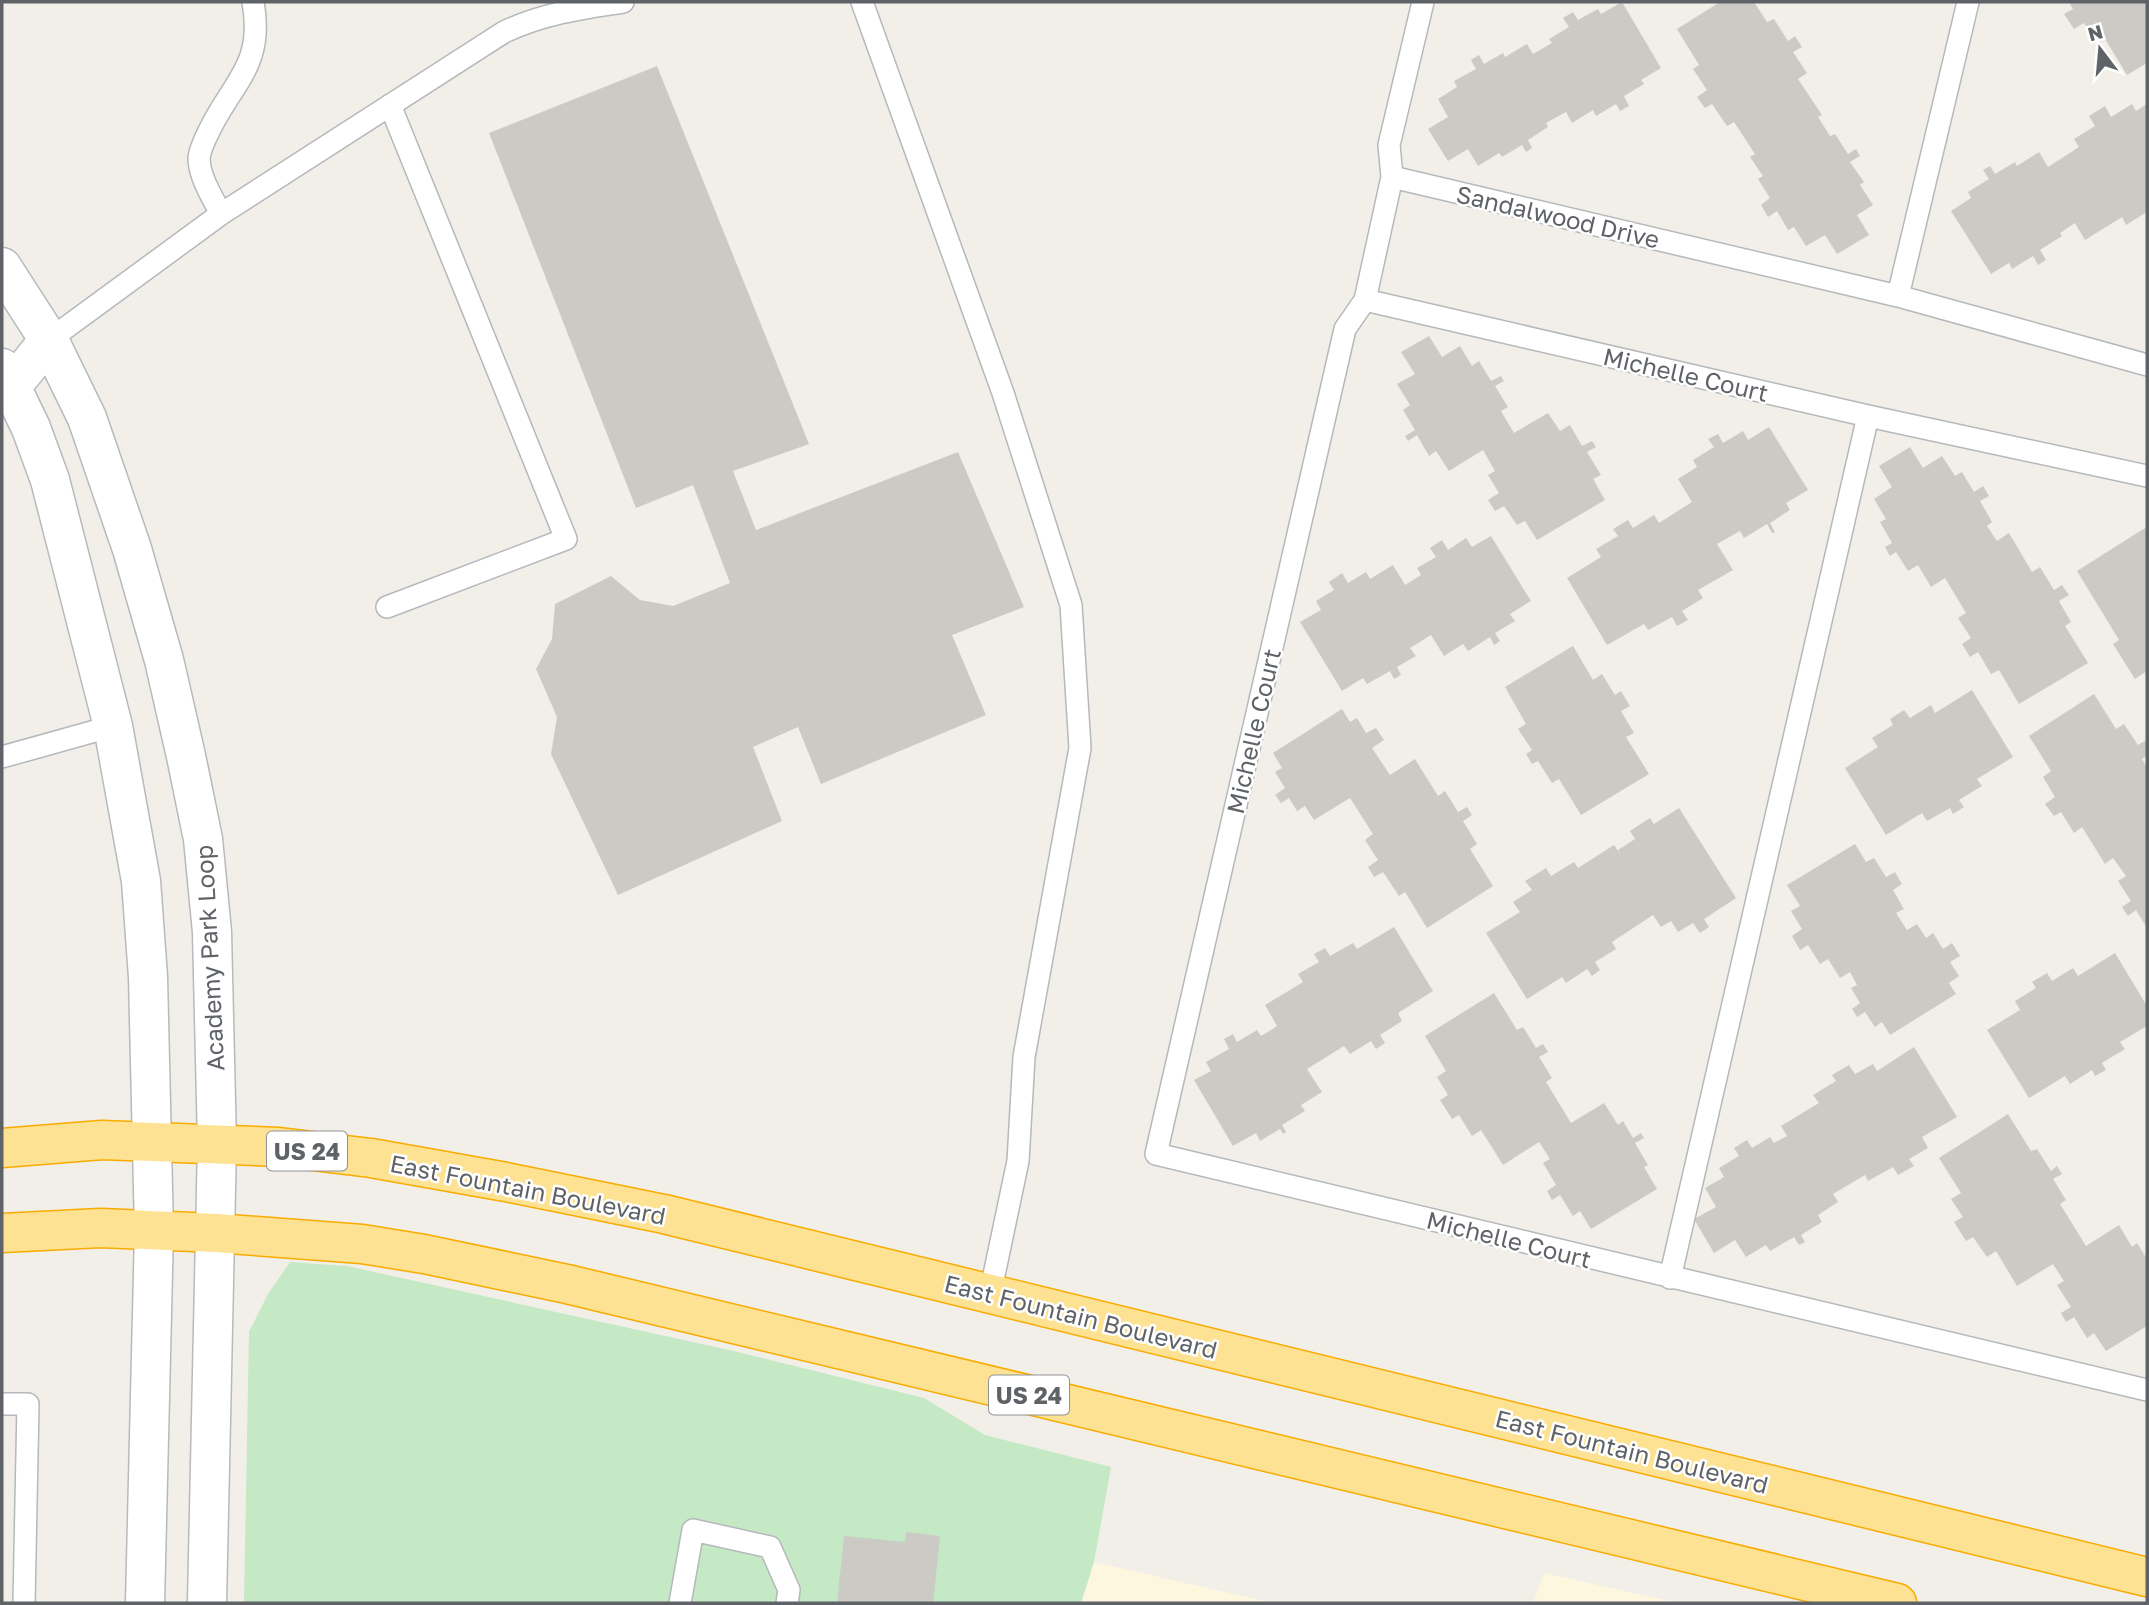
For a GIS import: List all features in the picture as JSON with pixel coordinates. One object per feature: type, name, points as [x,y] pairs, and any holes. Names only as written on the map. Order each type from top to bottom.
[{"type":"highway","name":"East Fountain Boulevard","points":[[2,1148],[102,1140],[279,1147],[371,1158],[506,1182],[664,1214],[2147,1577]]},
{"type":"highway","name":"US 24","points":[[2,1233],[101,1228],[216,1233],[362,1244],[424,1254],[567,1284],[1897,1603]]},
{"type":"street","name":"Academy Park Loop","points":[[2,267],[49,340],[87,418],[132,549],[164,660],[203,839],[212,932],[217,1144],[207,1603]]},
{"type":"street","points":[[49,340],[4,376],[50,480],[113,726],[141,881],[148,977],[154,1231],[145,1603]]},
{"type":"lane","points":[[220,214],[203,176],[199,158],[203,142],[237,87],[253,51],[253,2]]},
{"type":"lane","points":[[49,340],[220,214],[504,32],[528,20],[623,2]]},
{"type":"lane","points":[[862,2],[1003,393],[1071,605],[1080,748],[1024,1057],[1018,1161],[990,1294]]},
{"type":"lane","points":[[1365,300],[1392,177],[1389,145],[1423,2]]},
{"type":"lane","points":[[1898,296],[1968,2]]},
{"type":"lane","points":[[387,607],[566,539],[390,105]]},
{"type":"lane","name":"Sandalwood Drive","points":[[1392,177],[1898,296],[2147,365]]},
{"type":"lane","name":"Michelle Court","points":[[2147,476],[1868,416],[1365,300],[1345,329],[1156,1154],[2147,1390]]},
{"type":"lane","points":[[1671,1278],[1868,416]]},
{"type":"lane","points":[[2,757],[113,726]]},
{"type":"lane","points":[[2,1404],[28,1404],[24,1603]]},
{"type":"lane","points":[[680,1603],[693,1530],[770,1547],[789,1590],[786,1603]]},
{"type":"shaded area","points":[[1094,1562],[1272,1603],[1081,1603]]},
{"type":"shaded area","points":[[1544,1573],[1678,1603],[1533,1603]]},
{"type":"green space","points":[[290,1262],[347,1266],[738,1352],[924,1398],[985,1435],[1111,1467],[1094,1562],[1081,1603],[244,1603],[249,1332],[268,1294]]},
{"type":"building","points":[[1622,2],[1661,68],[1641,80],[1644,84],[1624,96],[1629,106],[1620,111],[1616,104],[1596,116],[1593,110],[1572,123],[1566,112],[1546,123],[1548,127],[1528,140],[1532,148],[1526,152],[1522,145],[1502,157],[1499,153],[1478,166],[1468,149],[1448,161],[1428,129],[1448,117],[1438,99],[1457,87],[1454,81],[1476,69],[1471,60],[1479,55],[1484,64],[1503,53],[1505,57],[1527,44],[1533,54],[1552,43],[1549,39],[1569,27],[1563,18],[1573,12],[1578,20],[1598,9],[1601,14]]},
{"type":"building","points":[[1720,2],[1754,2],[1767,22],[1774,19],[1788,41],[1795,36],[1802,47],[1793,52],[1807,73],[1798,79],[1822,115],[1818,117],[1830,136],[1835,134],[1848,154],[1856,149],[1860,156],[1850,162],[1864,182],[1860,185],[1873,205],[1857,215],[1869,235],[1837,254],[1825,235],[1806,246],[1794,227],[1788,230],[1777,211],[1768,217],[1761,205],[1770,198],[1758,179],[1763,176],[1750,157],[1755,154],[1734,122],[1727,126],[1712,104],[1705,108],[1697,97],[1707,90],[1693,69],[1699,65],[1677,29]]},
{"type":"building","points":[[2069,2],[2147,2],[2147,63],[2127,75],[2105,39],[2097,44],[2084,23],[2074,29],[2064,14],[2073,9]]},
{"type":"building","points":[[657,66],[809,444],[733,471],[756,530],[958,452],[1024,607],[952,635],[986,715],[821,784],[798,727],[753,747],[782,821],[618,895],[551,754],[557,717],[536,669],[552,639],[555,604],[611,576],[640,600],[673,606],[730,583],[693,485],[636,508],[489,133]]},
{"type":"building","points":[[2132,104],[2136,111],[2147,104],[2147,212],[2126,225],[2122,217],[2085,240],[2075,223],[2060,233],[2062,236],[2040,250],[2046,260],[2038,265],[2033,256],[2012,269],[2009,263],[1991,274],[1951,211],[1971,198],[1968,192],[1989,179],[1983,170],[1990,166],[1995,174],[2015,162],[2017,166],[2039,152],[2048,167],[2079,147],[2074,139],[2095,126],[2089,116],[2105,106],[2111,117]]},
{"type":"building","points":[[1429,336],[1442,357],[1460,346],[1472,366],[1479,361],[1491,381],[1501,376],[1504,381],[1495,386],[1508,407],[1501,411],[1514,433],[1548,413],[1560,431],[1570,425],[1582,446],[1592,441],[1596,447],[1587,452],[1601,475],[1593,479],[1605,500],[1537,540],[1525,521],[1517,525],[1504,506],[1495,511],[1488,500],[1499,493],[1488,475],[1495,471],[1483,450],[1449,471],[1436,451],[1429,456],[1417,435],[1408,441],[1405,436],[1415,430],[1403,410],[1410,405],[1397,384],[1415,374],[1401,352]]},
{"type":"building","points":[[1769,427],[1808,490],[1786,503],[1790,510],[1770,523],[1775,532],[1772,533],[1767,524],[1744,538],[1740,531],[1717,544],[1733,570],[1698,590],[1703,598],[1682,611],[1688,620],[1677,626],[1672,617],[1648,630],[1644,624],[1607,645],[1567,578],[1601,557],[1596,549],[1618,536],[1613,529],[1628,520],[1633,528],[1654,515],[1659,523],[1692,502],[1678,479],[1697,467],[1693,460],[1714,447],[1708,439],[1718,434],[1723,443],[1743,431],[1748,440]]},
{"type":"building","points":[[1910,447],[1923,468],[1942,456],[1955,476],[1962,472],[1974,492],[1983,486],[1989,496],[1980,501],[1992,522],[1987,526],[1997,541],[2009,533],[2032,572],[2040,567],[2054,590],[2062,585],[2069,595],[2059,601],[2071,622],[2065,626],[2088,663],[2019,704],[1999,670],[1991,674],[1978,652],[1970,657],[1962,644],[1971,638],[1958,618],[1966,613],[1945,578],[1931,587],[1918,565],[1908,571],[1896,552],[1890,556],[1885,547],[1892,543],[1880,522],[1886,519],[1874,499],[1892,487],[1879,466]]},
{"type":"building","points":[[2145,528],[2147,671],[2135,679],[2113,644],[2119,640],[2077,571]]},
{"type":"building","points":[[1491,536],[1531,601],[1510,614],[1515,621],[1495,633],[1500,641],[1494,645],[1490,637],[1468,651],[1463,644],[1444,656],[1431,635],[1410,648],[1416,656],[1397,667],[1401,675],[1394,679],[1390,671],[1367,684],[1363,678],[1342,691],[1300,622],[1321,610],[1316,601],[1334,590],[1329,582],[1342,573],[1348,583],[1366,572],[1370,579],[1393,565],[1405,585],[1421,575],[1417,568],[1436,557],[1430,548],[1442,540],[1448,550],[1466,538],[1472,547]]},
{"type":"building","points":[[1573,646],[1593,680],[1602,674],[1615,695],[1621,691],[1630,706],[1621,711],[1634,733],[1626,737],[1649,774],[1581,815],[1559,779],[1552,783],[1538,761],[1532,764],[1526,754],[1532,750],[1518,729],[1526,724],[1505,687]]},
{"type":"building","points":[[1972,690],[2013,757],[1977,779],[1982,786],[1959,800],[1964,807],[1953,814],[1950,808],[1927,821],[1922,813],[1886,835],[1845,768],[1878,747],[1872,738],[1893,725],[1890,719],[1904,710],[1910,718],[1931,705],[1935,713]]},
{"type":"building","points":[[2094,694],[2116,729],[2124,724],[2138,745],[2145,741],[2147,744],[2147,755],[2142,759],[2147,768],[2147,928],[2136,910],[2128,916],[2122,907],[2131,901],[2118,881],[2126,876],[2113,858],[2105,864],[2082,827],[2074,833],[2061,812],[2054,816],[2045,804],[2055,797],[2043,777],[2051,771],[2029,736]]},
{"type":"building","points":[[1342,709],[1350,722],[1357,718],[1366,733],[1376,728],[1384,740],[1372,748],[1390,775],[1415,759],[1438,796],[1445,791],[1458,812],[1467,807],[1472,815],[1463,821],[1477,844],[1470,849],[1493,886],[1427,928],[1405,892],[1399,896],[1383,872],[1374,877],[1368,867],[1378,860],[1365,840],[1373,834],[1350,798],[1314,820],[1305,806],[1297,811],[1289,798],[1281,803],[1275,795],[1285,788],[1275,772],[1282,768],[1273,753]]},
{"type":"building","points":[[1679,808],[1736,898],[1704,919],[1709,927],[1700,933],[1693,923],[1678,932],[1671,921],[1661,927],[1653,915],[1612,942],[1616,949],[1595,962],[1600,970],[1592,976],[1587,969],[1566,983],[1562,977],[1527,999],[1486,933],[1520,912],[1513,902],[1532,890],[1525,881],[1546,868],[1551,876],[1574,862],[1578,868],[1614,845],[1622,857],[1618,850],[1635,839],[1630,831],[1650,818],[1654,824]]},
{"type":"building","points":[[1855,844],[1866,862],[1874,858],[1886,877],[1895,872],[1902,884],[1893,890],[1904,909],[1896,913],[1907,930],[1917,924],[1926,938],[1933,933],[1943,949],[1952,943],[1960,956],[1950,962],[1959,976],[1949,983],[1956,994],[1890,1035],[1882,1022],[1875,1027],[1865,1012],[1857,1017],[1852,1009],[1860,1003],[1851,988],[1857,985],[1850,972],[1840,978],[1828,959],[1820,964],[1808,945],[1800,950],[1792,936],[1802,929],[1791,911],[1800,906],[1787,885]]},
{"type":"building","points":[[1394,927],[1433,991],[1398,1013],[1402,1021],[1380,1035],[1385,1043],[1376,1049],[1371,1041],[1350,1054],[1344,1046],[1307,1069],[1322,1092],[1301,1105],[1305,1111],[1282,1125],[1286,1132],[1283,1134],[1280,1129],[1260,1141],[1256,1133],[1233,1146],[1194,1080],[1211,1071],[1206,1062],[1229,1049],[1224,1039],[1233,1034],[1237,1042],[1257,1030],[1261,1036],[1277,1026],[1265,1005],[1303,982],[1298,974],[1319,962],[1314,954],[1325,948],[1330,956],[1353,943],[1357,949]]},
{"type":"building","points":[[2115,953],[2147,1006],[2147,1026],[2120,1042],[2125,1049],[2102,1063],[2106,1070],[2095,1076],[2092,1070],[2070,1084],[2065,1076],[2029,1098],[1987,1030],[2020,1010],[2015,1001],[2036,988],[2032,982],[2047,973],[2052,981],[2073,968],[2078,976]]},
{"type":"building","points":[[1494,993],[1517,1030],[1523,1027],[1536,1048],[1543,1044],[1548,1052],[1539,1057],[1552,1078],[1546,1082],[1571,1123],[1604,1103],[1618,1125],[1623,1121],[1633,1138],[1641,1133],[1644,1138],[1635,1143],[1648,1165],[1644,1167],[1657,1189],[1591,1229],[1580,1211],[1573,1216],[1560,1195],[1552,1200],[1547,1191],[1556,1185],[1543,1163],[1550,1159],[1539,1142],[1503,1165],[1481,1130],[1472,1136],[1459,1115],[1452,1119],[1440,1100],[1448,1095],[1437,1077],[1446,1071],[1425,1036]]},
{"type":"building","points":[[1914,1047],[1957,1117],[1922,1137],[1928,1148],[1909,1159],[1914,1166],[1898,1175],[1893,1167],[1868,1181],[1865,1175],[1833,1194],[1838,1202],[1818,1215],[1822,1222],[1801,1235],[1805,1242],[1799,1245],[1794,1237],[1770,1251],[1766,1245],[1746,1257],[1735,1240],[1714,1253],[1694,1219],[1716,1207],[1705,1188],[1724,1177],[1719,1168],[1739,1156],[1734,1148],[1747,1140],[1752,1148],[1770,1137],[1774,1143],[1787,1136],[1781,1126],[1819,1103],[1813,1095],[1836,1081],[1832,1075],[1849,1065],[1855,1074],[1873,1064],[1877,1071]]},
{"type":"building","points":[[2008,1114],[2031,1151],[2037,1149],[2051,1171],[2057,1166],[2062,1174],[2053,1179],[2066,1200],[2060,1204],[2086,1246],[2119,1225],[2132,1247],[2137,1243],[2147,1259],[2147,1326],[2106,1351],[2094,1333],[2087,1338],[2074,1317],[2066,1322],[2061,1313],[2071,1307],[2057,1285],[2064,1281],[2053,1264],[2017,1286],[1996,1251],[1987,1257],[1973,1237],[1966,1241],[1954,1222],[1963,1217],[1951,1199],[1961,1193],[1939,1158]]},
{"type":"building","points":[[906,1532],[940,1536],[933,1603],[837,1603],[844,1536],[905,1542]]}]
